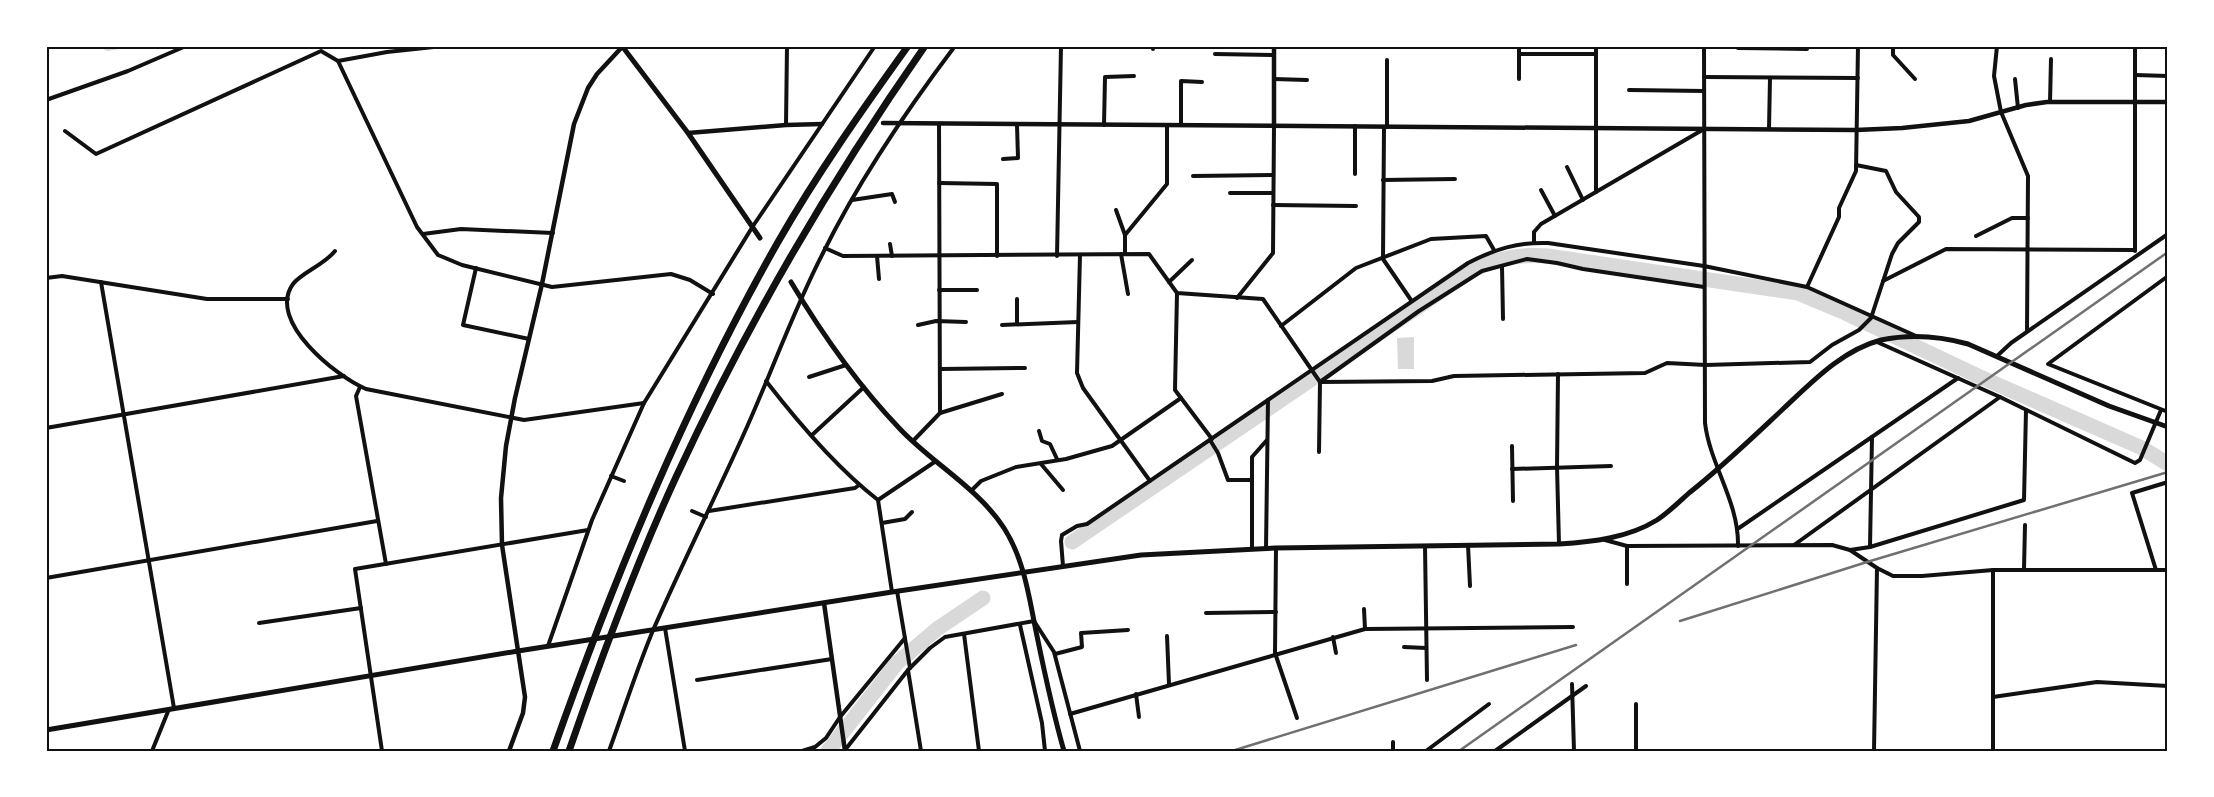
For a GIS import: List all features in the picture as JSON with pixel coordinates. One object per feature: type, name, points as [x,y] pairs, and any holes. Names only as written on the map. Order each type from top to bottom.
[{"type":"highway","points":[[554,751],[584,663],[638,525],[672,447],[723,347],[794,216],[852,126],[908,46]]},
{"type":"highway","points":[[569,751],[604,650],[676,477],[707,412],[767,296],[845,165],[925,46]]},
{"type":"main road","points":[[622,46],[688,133],[760,238]]},
{"type":"main road","points":[[791,282],[846,365],[900,429],[971,491],[1003,528],[1025,572],[1052,707],[1064,751]]},
{"type":"main road","points":[[46,730],[548,646],[1141,555],[1276,548],[1559,544],[1605,540],[1657,520],[1720,468],[1823,372],[1850,353],[1878,341],[1916,337],[1943,337],[1968,344],[2109,406],[2168,427]]},
{"type":"street","points":[[46,100],[128,71],[186,46]]},
{"type":"street","points":[[338,61],[387,52],[443,46]]},
{"type":"street","points":[[509,751],[523,712],[526,697],[502,545],[502,474],[511,418],[542,284],[574,124],[581,104],[597,74],[622,46]]},
{"type":"street","points":[[786,125],[787,46]]},
{"type":"street","points":[[548,646],[588,530],[610,476],[644,403],[713,294],[753,226],[875,46]]},
{"type":"street","points":[[608,751],[653,630],[709,511],[801,298],[825,248],[899,124],[955,46]]},
{"type":"street","points":[[1057,256],[1061,46]]},
{"type":"street","points":[[1237,298],[1272,253],[1274,46]]},
{"type":"street","points":[[1519,46],[1519,79]]},
{"type":"street","points":[[1596,46],[1596,192]]},
{"type":"street","points":[[1704,46],[1703,269],[1706,365],[1705,422],[1707,441],[1720,468],[1739,528],[1738,546]]},
{"type":"street","points":[[1738,48],[1806,49],[1807,46]]},
{"type":"street","points":[[1807,286],[1839,217],[1839,208],[1856,171],[1858,46]]},
{"type":"street","points":[[1893,46],[1893,55],[1915,79]]},
{"type":"street","points":[[1997,46],[1994,76],[2001,112],[2028,176],[2027,331]]},
{"type":"street","points":[[2135,46],[2135,257]]},
{"type":"street","points":[[64,132],[96,154],[321,51],[338,61],[417,227],[438,254],[462,265],[552,287],[670,274],[690,280],[713,294]]},
{"type":"street","points":[[1215,54],[1274,55]]},
{"type":"street","points":[[1519,54],[1596,54]]},
{"type":"street","points":[[2050,59],[2050,102]]},
{"type":"street","points":[[1387,60],[1382,259],[1411,300]]},
{"type":"street","points":[[2135,75],[2168,76]]},
{"type":"street","points":[[1104,125],[1105,77],[1134,76]]},
{"type":"street","points":[[1704,77],[1858,78]]},
{"type":"street","points":[[1769,130],[1770,78]]},
{"type":"street","points":[[2015,78],[2018,108]]},
{"type":"street","points":[[1274,79],[1307,80]]},
{"type":"street","points":[[1181,125],[1181,82],[1202,82]]},
{"type":"street","points":[[1629,90],[1704,91]]},
{"type":"street","points":[[883,124],[1856,130],[1969,121],[2050,102],[2168,102]]},
{"type":"street","points":[[688,133],[822,124]]},
{"type":"street","points":[[939,124],[940,413]]},
{"type":"street","points":[[1003,159],[1018,158],[1017,124]]},
{"type":"street","points":[[1125,235],[1167,184],[1167,125]]},
{"type":"street","points":[[1355,126],[1355,174]]},
{"type":"street","points":[[1534,242],[1537,227],[1704,129]]},
{"type":"street","points":[[1320,382],[1432,381],[1454,376],[1645,373],[1667,363],[1706,365],[1810,362],[1832,345],[1859,330],[1871,316],[1898,243],[1919,222],[1919,217],[1896,192],[1886,171],[1856,165]]},
{"type":"street","points":[[1567,167],[1583,200]]},
{"type":"street","points":[[1193,176],[1273,174]]},
{"type":"street","points":[[1384,180],[1455,179]]},
{"type":"street","points":[[939,183],[997,184],[997,256]]},
{"type":"street","points":[[1541,190],[1555,216]]},
{"type":"street","points":[[1230,193],[1273,193]]},
{"type":"street","points":[[852,200],[892,194],[895,202]]},
{"type":"street","points":[[1273,205],[1356,206]]},
{"type":"street","points":[[1116,210],[1125,235],[1123,254],[1128,294]]},
{"type":"street","points":[[1976,236],[2012,218],[2028,218]]},
{"type":"street","points":[[423,234],[461,229],[553,232]]},
{"type":"street","points":[[1997,356],[2010,343],[2168,234]]},
{"type":"street","points":[[1281,326],[1356,268],[1431,239],[1486,236],[1494,250]]},
{"type":"street","points":[[1063,566],[1062,534],[1077,526],[1087,524],[1311,371],[1411,300],[1468,263],[1494,250],[1527,242],[1548,243],[1807,286],[1916,337]]},
{"type":"street","points":[[890,244],[892,256]]},
{"type":"street","points":[[825,248],[843,256],[939,257],[1149,254],[1177,294],[1175,390],[1211,439],[1228,480],[1252,480]]},
{"type":"street","points":[[1883,281],[1946,250],[2135,250]]},
{"type":"street","points":[[335,251],[327,261],[294,282],[288,298],[288,312],[300,337],[344,376],[360,387],[524,420],[644,403]]},
{"type":"street","points":[[878,256],[879,279]]},
{"type":"street","points":[[1080,256],[1077,373],[1083,388],[1150,481]]},
{"type":"street","points":[[1168,282],[1192,260]]},
{"type":"street","points":[[1320,382],[1467,280],[1482,271],[1502,266],[1527,260],[1549,262],[1704,287]]},
{"type":"street","points":[[2130,260],[2131,266]]},
{"type":"street","points":[[1502,266],[1504,319]]},
{"type":"street","points":[[476,268],[463,325],[529,339]]},
{"type":"street","points":[[46,278],[62,276],[207,299],[288,298]]},
{"type":"street","points":[[2168,276],[2134,299],[2048,364],[2168,412]]},
{"type":"street","points":[[100,282],[148,561],[171,709],[152,751]]},
{"type":"street","points":[[939,290],[977,290]]},
{"type":"street","points":[[2134,293],[2134,299]]},
{"type":"street","points":[[1177,294],[1263,299],[1320,382],[1318,452]]},
{"type":"street","points":[[1017,299],[1017,324]]},
{"type":"street","points":[[918,325],[940,321],[966,322]]},
{"type":"street","points":[[1002,325],[1078,322]]},
{"type":"street","points":[[1878,341],[2000,397],[2135,463],[2140,460],[2161,410]]},
{"type":"street","points":[[809,377],[846,365]]},
{"type":"street","points":[[941,369],[1025,368]]},
{"type":"street","points":[[1558,374],[1557,467],[1559,544]]},
{"type":"street","points":[[46,428],[344,376]]},
{"type":"street","points":[[1739,528],[1958,378]]},
{"type":"street","points":[[766,381],[786,406],[858,485],[878,500],[894,592],[905,640],[921,751]]},
{"type":"street","points":[[360,387],[356,396],[386,564]]},
{"type":"street","points":[[812,435],[864,387]]},
{"type":"street","points":[[913,441],[940,413],[1002,394]]},
{"type":"street","points":[[1794,545],[2000,397]]},
{"type":"street","points":[[971,491],[981,481],[1016,467],[1066,459],[1112,446],[1181,398]]},
{"type":"street","points":[[1266,549],[1268,400]]},
{"type":"street","points":[[1850,550],[1870,547],[2024,500],[2026,410]]},
{"type":"street","points":[[1038,431],[1042,440],[1050,444],[1057,459]]},
{"type":"street","points":[[1870,547],[1872,437]]},
{"type":"street","points":[[1252,549],[1252,457],[1268,439]]},
{"type":"street","points":[[1512,446],[1513,500]]},
{"type":"street","points":[[878,500],[936,461]]},
{"type":"street","points":[[1041,464],[1063,490]]},
{"type":"street","points":[[1512,468],[1611,466]]},
{"type":"street","points":[[610,476],[624,482]]},
{"type":"street","points":[[2156,570],[2132,493],[2168,482]]},
{"type":"street","points":[[709,511],[855,488],[858,485]]},
{"type":"street","points":[[692,511],[706,517]]},
{"type":"street","points":[[882,524],[905,519],[912,512]]},
{"type":"street","points":[[46,578],[377,521]]},
{"type":"street","points":[[2024,569],[2025,524]]},
{"type":"street","points":[[382,751],[355,569],[588,530]]},
{"type":"street","points":[[1605,540],[1627,546],[1832,545],[1850,550],[1877,568],[1894,576],[2024,569],[2168,570]]},
{"type":"street","points":[[1468,545],[1470,586]]},
{"type":"street","points":[[1425,546],[1427,680]]},
{"type":"street","points":[[1627,546],[1627,584]]},
{"type":"street","points":[[1276,548],[1275,653],[1297,718]]},
{"type":"street","points":[[1874,751],[1877,568]]},
{"type":"street","points":[[1993,570],[1993,751]]},
{"type":"street","points":[[824,603],[845,750]]},
{"type":"street","points":[[259,623],[361,608]]},
{"type":"street","points":[[1364,610],[1365,629]]},
{"type":"street","points":[[1206,612],[1276,612]]},
{"type":"street","points":[[845,750],[909,667],[945,637],[1034,621],[1055,654],[1080,751]]},
{"type":"street","points":[[1020,625],[1042,723],[1044,750],[1037,751]]},
{"type":"street","points":[[1070,714],[1275,653],[1365,629],[1573,627]]},
{"type":"street","points":[[665,628],[685,751]]},
{"type":"street","points":[[1055,654],[1082,647],[1081,633],[1128,630]]},
{"type":"street","points":[[964,634],[979,751]]},
{"type":"street","points":[[1167,636],[1169,684]]},
{"type":"street","points":[[1333,637],[1336,653]]},
{"type":"street","points":[[802,751],[820,743],[905,640]]},
{"type":"street","points":[[1404,647],[1426,648]]},
{"type":"street","points":[[696,680],[832,659]]},
{"type":"street","points":[[1993,697],[2097,682],[2168,686]]},
{"type":"street","points":[[1572,684],[1574,751]]},
{"type":"street","points":[[1496,751],[1586,686]]},
{"type":"street","points":[[1136,694],[1138,717]]},
{"type":"street","points":[[1426,751],[1489,704]]},
{"type":"street","points":[[1636,704],[1636,751]]},
{"type":"street","points":[[1393,742],[1393,751]]},
{"type":"shaded area","points":[[97,46],[140,46],[107,51]]},
{"type":"shaded area","points":[[1414,337],[1414,369],[1398,369],[1397,338]]},
{"type":"waterway","points":[[1072,542],[1474,269],[1492,262],[1519,256],[1548,256],[1798,293],[1841,311],[1978,376],[2142,448],[2168,464]]},
{"type":"waterway","points":[[828,751],[897,663],[937,629],[983,598]]},
{"type":"railway","points":[[1459,751],[2168,252]]},
{"type":"railway","points":[[1680,621],[1867,562],[2168,472]]},
{"type":"railway","points":[[1232,751],[1576,645]]}]
